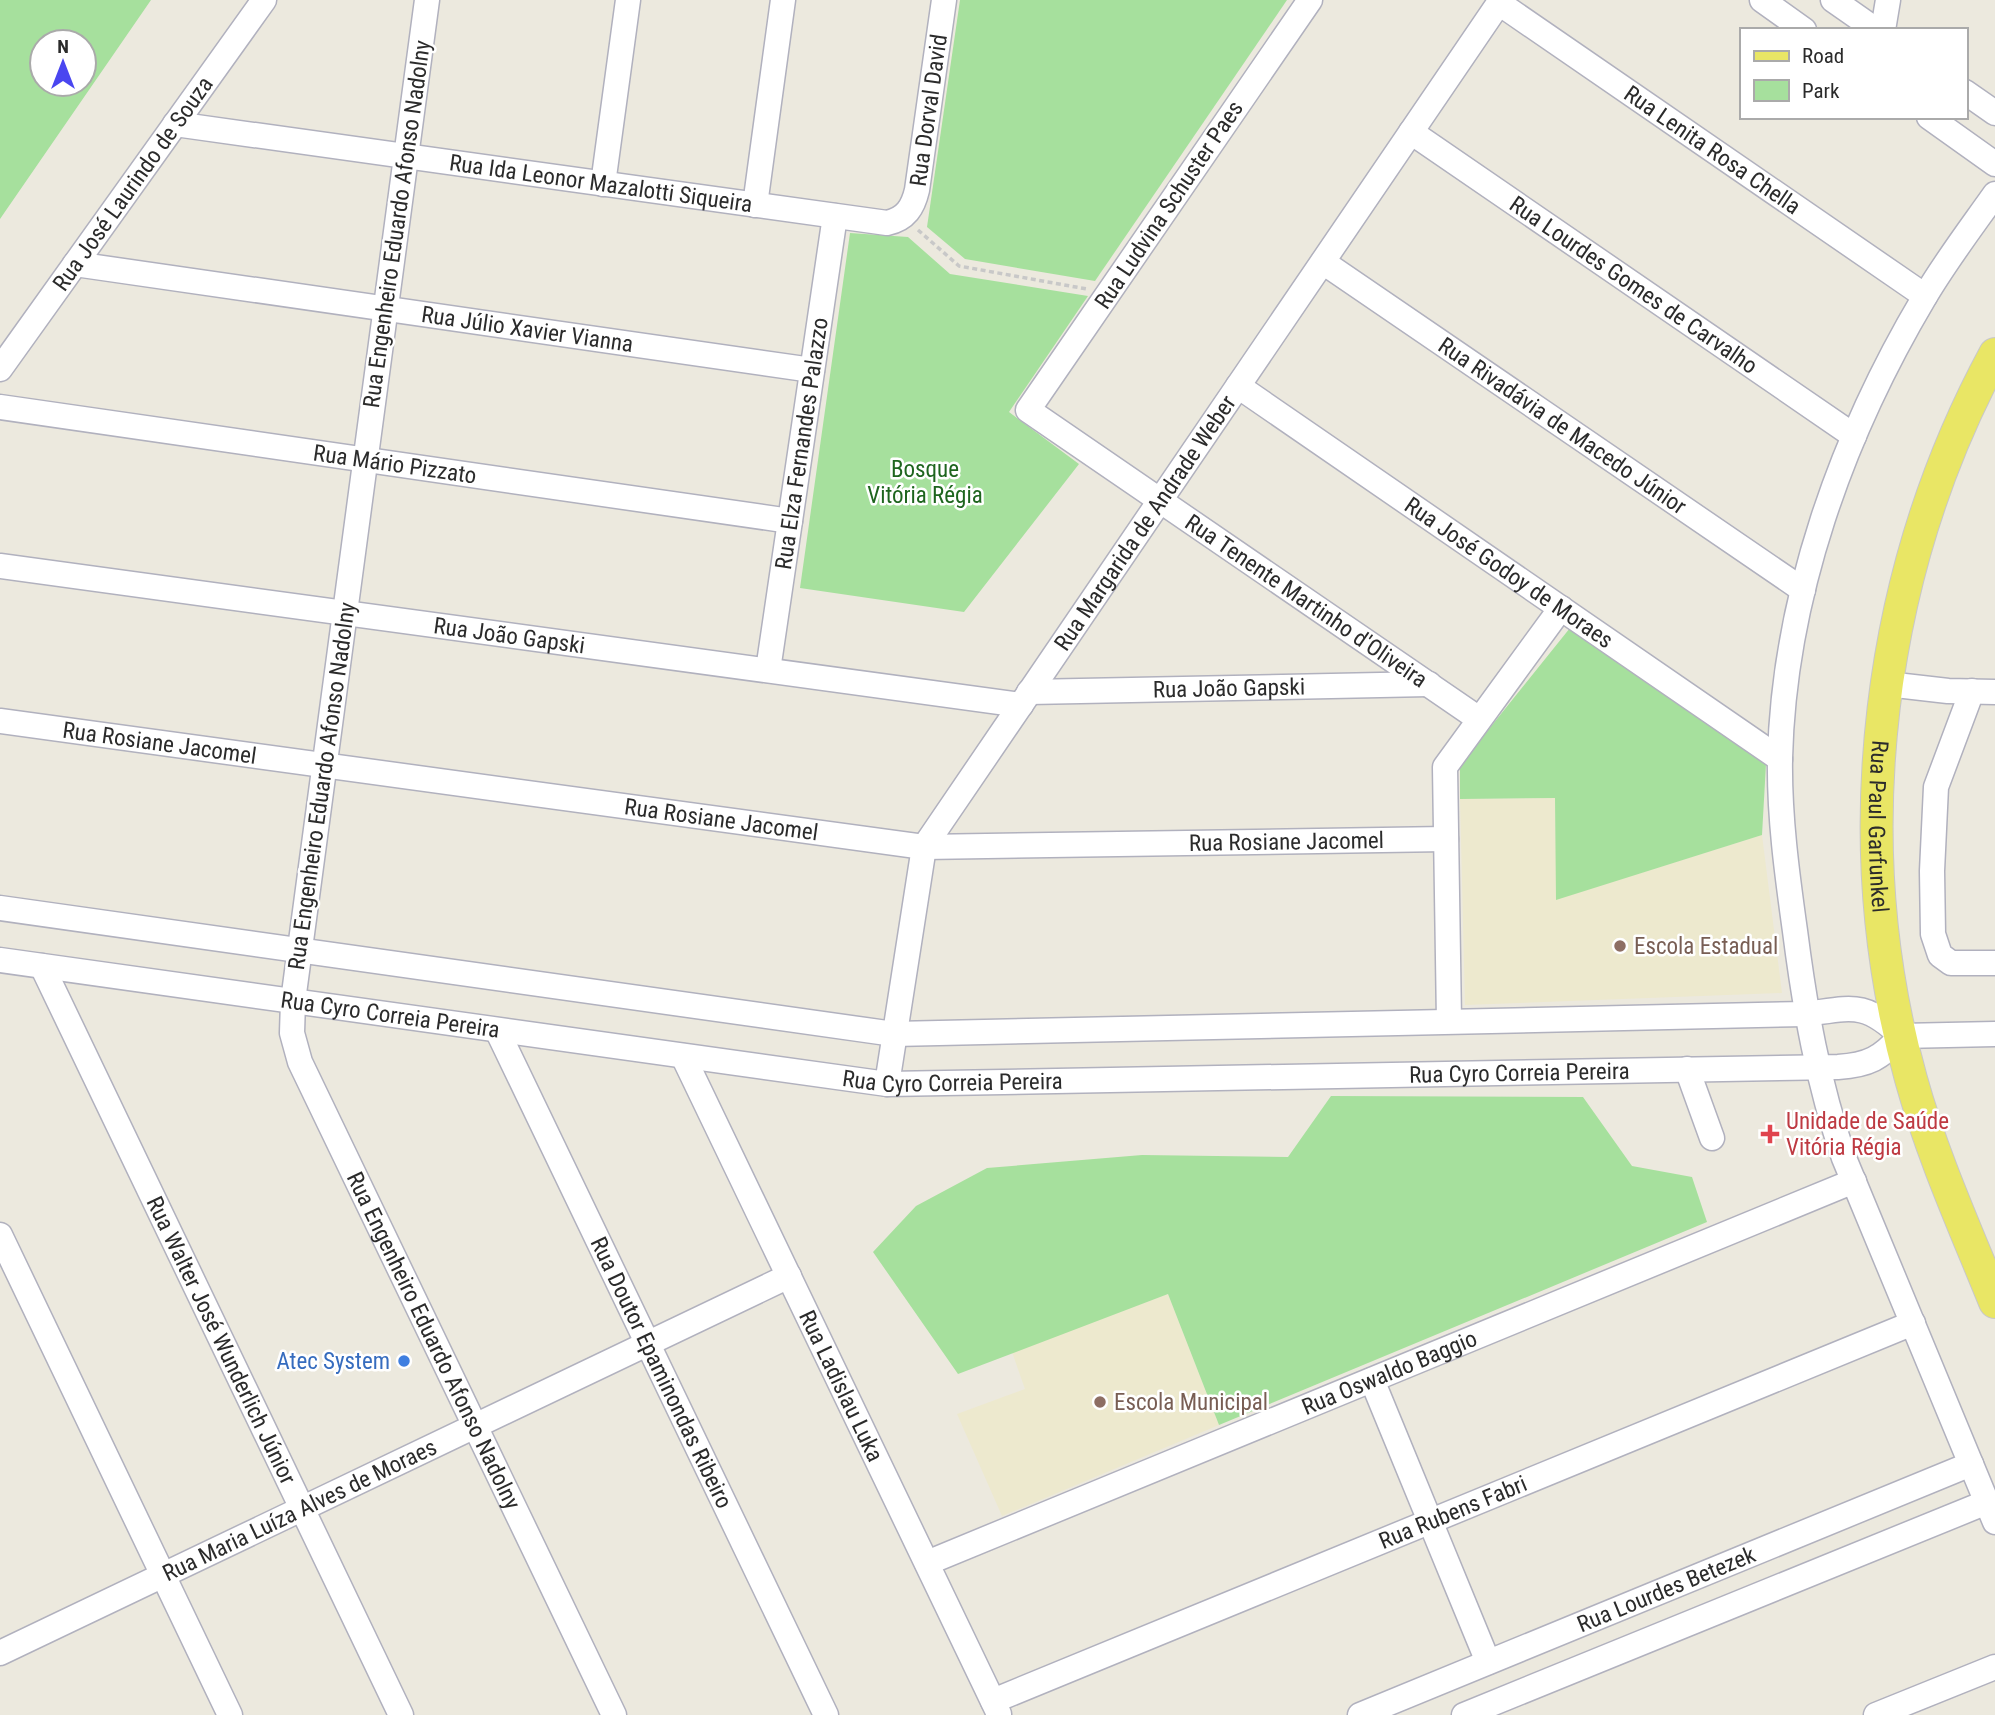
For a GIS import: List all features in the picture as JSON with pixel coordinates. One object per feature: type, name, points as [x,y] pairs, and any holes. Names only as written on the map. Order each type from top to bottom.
[{"type":"main road","name":"Rua Paul Garfunkel","points":[[1995,354],[1956,433],[1920,529],[1907,577],[1888,684],[1879,773],[1878,871],[1882,922],[1901,1035],[1922,1116],[1995,1302]]},
{"type":"street","name":"Rua José Laurindo de Souza","points":[[0,369],[264,0]]},
{"type":"street","name":"Rua Engenheiro Eduardo Afonso Nadolny","points":[[427,0],[293,1001],[292,1033],[300,1062],[614,1715]]},
{"type":"street","points":[[603,184],[628,0]]},
{"type":"street","points":[[755,205],[783,0]]},
{"type":"street","name":"Rua Dorval David","points":[[904,217],[918,190],[944,0]]},
{"type":"street","name":"Rua Ludvina Schuster Paes","points":[[1028,410],[1310,0]]},
{"type":"street","points":[[1762,0],[1801,28]]},
{"type":"street","points":[[1833,0],[1873,28]]},
{"type":"street","points":[[1883,28],[1888,0]]},
{"type":"street","name":"Rua Margarida de Andrade Weber","points":[[887,1084],[924,847],[1500,1]]},
{"type":"street","name":"Rua Lenita Rosa Chella","points":[[1500,1],[1925,296]]},
{"type":"street","points":[[1967,93],[1995,113]]},
{"type":"street","points":[[1932,119],[1995,164]]},
{"type":"street","name":"Rua Ida Leonor Mazalotti Siqueira","points":[[175,124],[881,223],[904,217]]},
{"type":"street","name":"Rua Lourdes Gomes de Carvalho","points":[[1411,132],[1854,436]]},
{"type":"street","points":[[1991,1512],[1833,1125],[1806,1014],[1785,850],[1780,759],[1787,681],[1803,590],[1818,538],[1854,436],[1873,391],[1925,296],[1995,194]]},
{"type":"street","name":"Rua Elza Fernandes Palazzo","points":[[768,670],[835,216]]},
{"type":"street","name":"Rua Rivadávia de Macedo Júnior","points":[[1322,262],[1803,590]]},
{"type":"street","name":"Rua Júlio Xavier Vianna","points":[[75,264],[812,370]]},
{"type":"street","name":"Rua José Godoy de Moraes","points":[[1238,386],[1780,759]]},
{"type":"street","name":"Rua Mário Pizzato","points":[[0,407],[790,521]]},
{"type":"street","name":"Rua Tenente Martinho d'Oliveira","points":[[1028,410],[1479,719]]},
{"type":"street","name":"Rua João Gapski","points":[[0,566],[768,670],[1025,698],[1429,684]]},
{"type":"street","points":[[1449,1021],[1445,767],[1561,608]]},
{"type":"street","points":[[1888,684],[1983,692],[1936,787],[1932,871],[1933,934],[1940,955],[1951,963],[1995,963]]},
{"type":"street","name":"Rua Rosiane Jacomel","points":[[0,721],[924,847],[1446,839]]},
{"type":"street","name":"Rua Cyro Correia Pereira","points":[[0,908],[894,1034],[1806,1014],[1850,1009],[1869,1011],[1884,1019],[1901,1035],[1887,1051],[1874,1060],[1857,1066],[887,1084],[0,960]]},
{"type":"street","name":"Rua Walter José Wunderlich Júnior","points":[[42,966],[401,1715]]},
{"type":"street","name":"Rua Doutor Epaminondas Ribeiro","points":[[497,1030],[826,1715]]},
{"type":"street","points":[[1901,1035],[1995,1034]]},
{"type":"street","name":"Rua Ladislau Luka","points":[[683,1056],[996,1708]]},
{"type":"street","points":[[1687,1069],[1712,1138]]},
{"type":"street","name":"Rua Oswaldo Baggio","points":[[927,1563],[1854,1181]]},
{"type":"street","points":[[0,1235],[230,1715]]},
{"type":"street","name":"Rua Maria Luíza Alves de Moraes","points":[[0,1653],[789,1276]]},
{"type":"street","name":"Rua Rubens Fabri","points":[[996,1708],[1430,1522],[1913,1323]]},
{"type":"street","points":[[1372,1380],[1488,1662]]},
{"type":"street","name":"Rua Lourdes Betezek","points":[[1360,1715],[1971,1464]]},
{"type":"street","name":"Rua Lourdes Betezek","points":[[1464,1715],[1507,1707],[1991,1512]]},
{"type":"street","points":[[1876,1715],[1995,1667]]},
{"type":"path","points":[[904,217],[959,266],[1109,293]]},
{"type":"shaded area","name":"Escola Estadual","points":[[1555,798],[1557,899],[1762,835],[1782,993],[1465,1005],[1460,799]]},
{"type":"shaded area","name":"Escola Municipal","points":[[1168,1294],[1219,1425],[1002,1516],[957,1414],[1025,1389],[1012,1352]]},
{"type":"green space","points":[[0,0],[151,0],[98,77],[98,28],[28,28],[28,98],[83,98],[0,219]]},
{"type":"green space","points":[[960,0],[1287,0],[1095,281],[965,259],[927,227]]},
{"type":"green space","name":"Bosque Vitória Régia","points":[[850,233],[908,237],[950,274],[1088,296],[1009,412],[1079,464],[964,612],[800,588]]},
{"type":"green space","points":[[1570,628],[1766,764],[1762,835],[1556,900],[1555,798],[1460,799],[1460,765]]},
{"type":"green space","points":[[1331,1096],[1583,1097],[1632,1166],[1692,1177],[1707,1222],[1219,1425],[1168,1294],[958,1374],[873,1252],[916,1206],[987,1168],[1142,1155],[1288,1157]]},
{"type":"place","name":"Escola Estadual","points":[[1620,946]]},
{"type":"place","name":"Unidade de Saúde Vitória Régia","points":[[1770,1134]]},
{"type":"place","name":"Atec System","points":[[404,1361]]},
{"type":"place","name":"Escola Municipal","points":[[1100,1402]]}]
